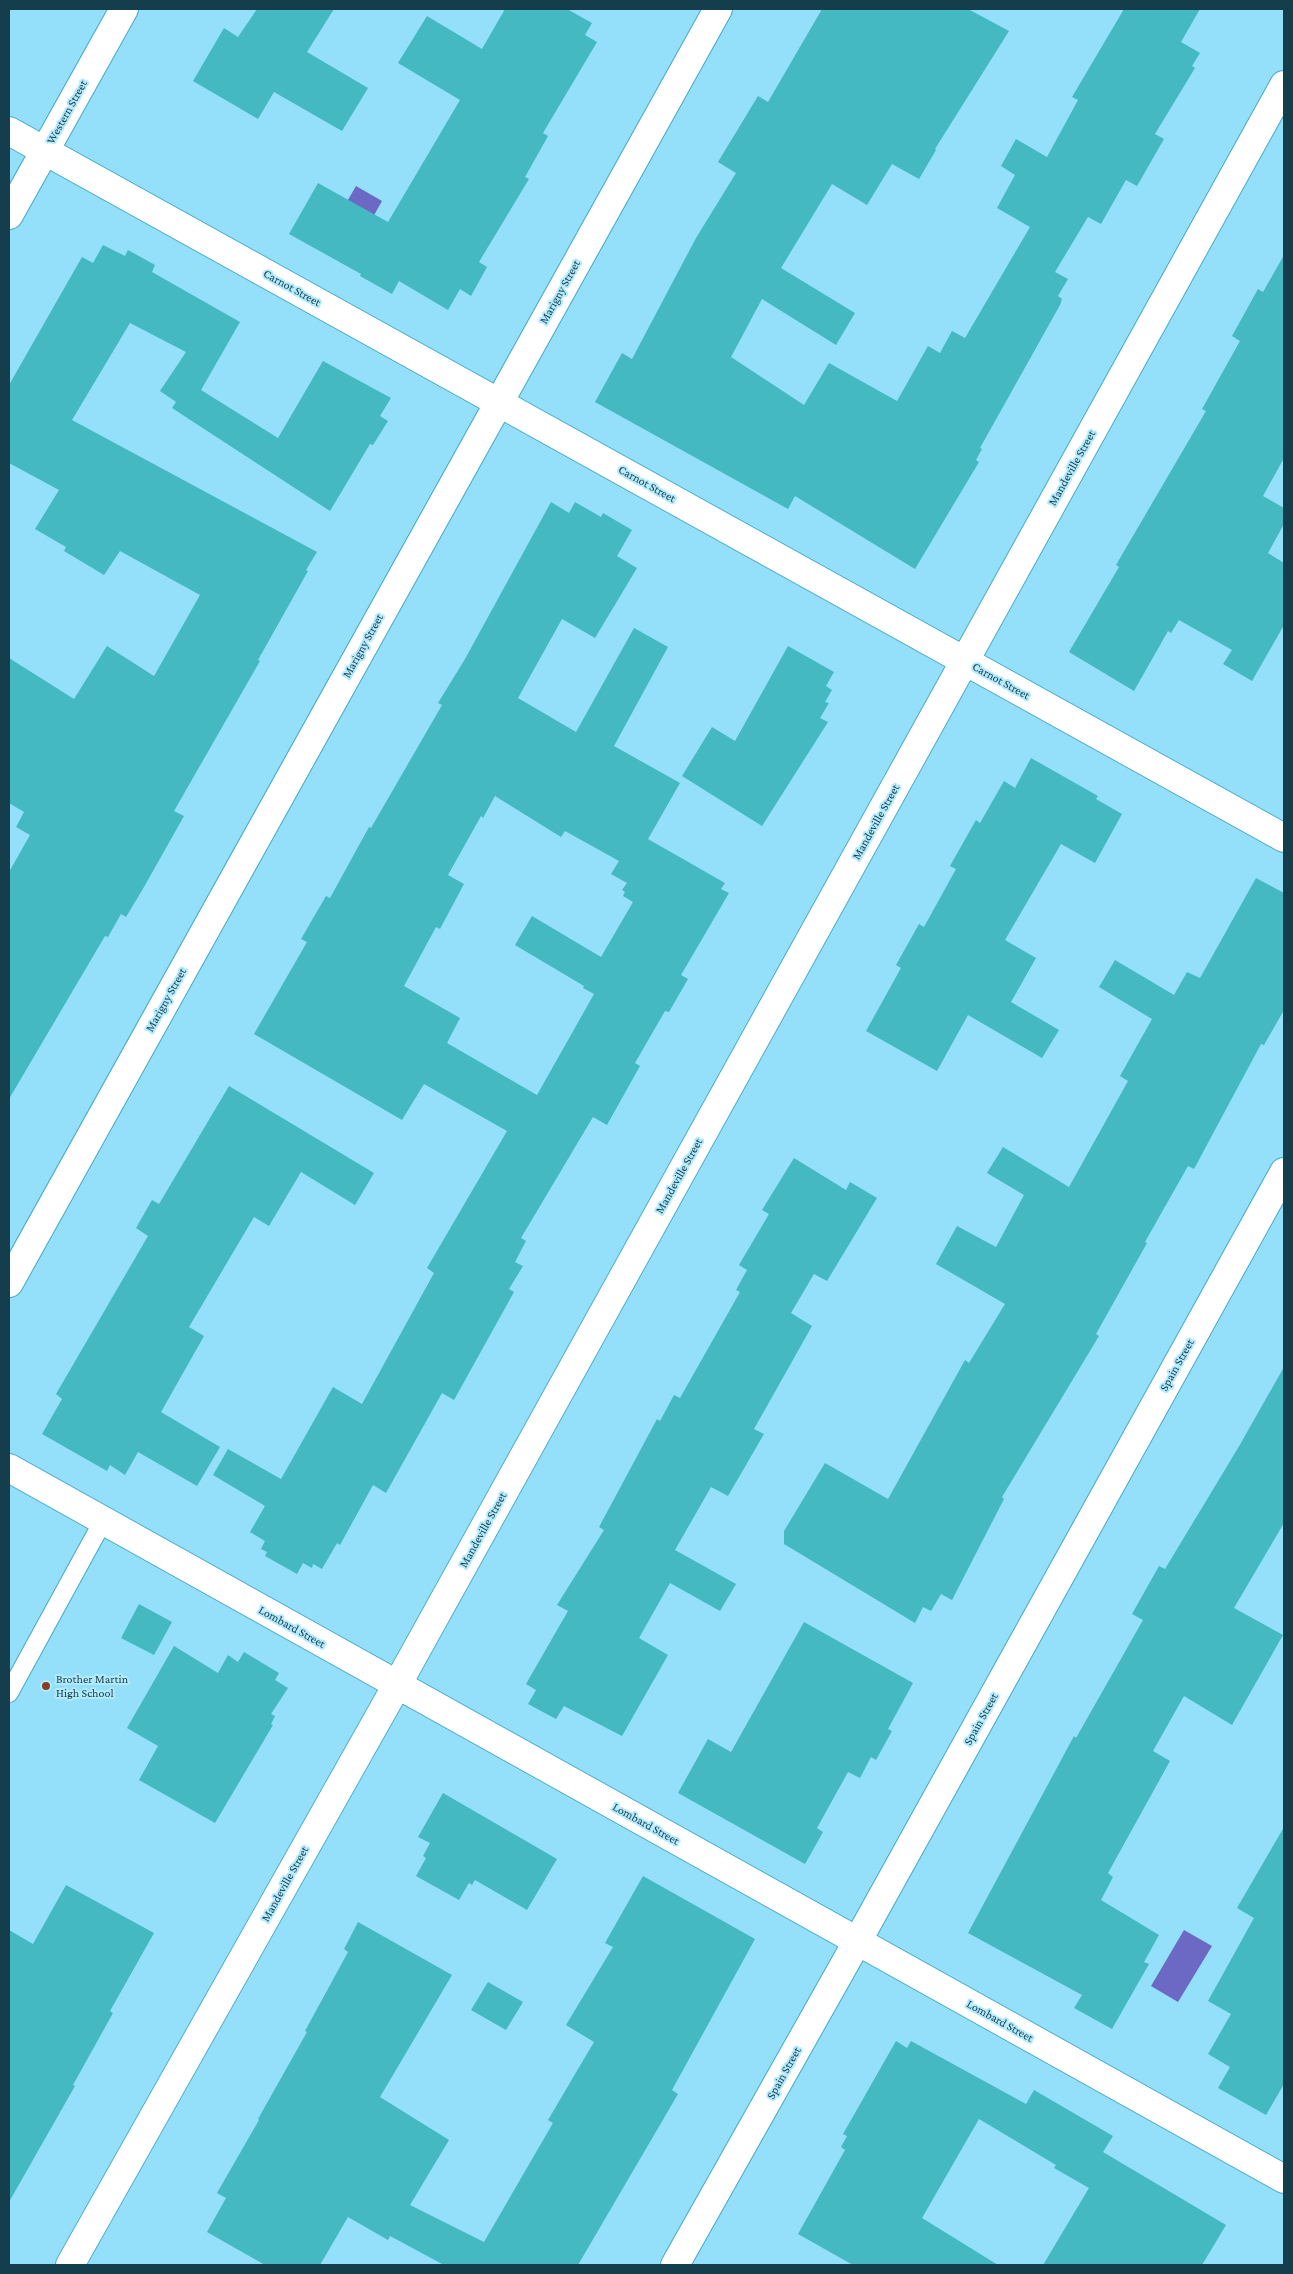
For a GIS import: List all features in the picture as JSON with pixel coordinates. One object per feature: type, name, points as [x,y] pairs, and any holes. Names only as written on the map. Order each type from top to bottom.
[{"type":"street","name":"Western Street","points":[[9,215],[124,9]]},
{"type":"street","name":"Marigny Street","points":[[9,1283],[718,9]]},
{"type":"street","name":"Mandeville Street","points":[[70,2265],[397,1685],[1284,85]]},
{"type":"street","name":"Carnot Street","points":[[9,131],[1284,838]]},
{"type":"street","name":"Spain Street","points":[[675,2265],[857,1942],[1284,1172]]},
{"type":"street","name":"Lombard Street","points":[[9,1468],[1284,2179]]},
{"type":"lane","points":[[9,1693],[103,1521]]},
{"type":"shaded area","points":[[356,186],[382,201],[353,253],[326,238]]},
{"type":"shaded area","points":[[1184,1930],[1212,1946],[1178,2002],[1151,1986]]},
{"type":"building","points":[[257,9],[334,9],[307,52],[368,88],[342,131],[274,92],[258,119],[193,81],[224,28],[238,37]]},
{"type":"building","points":[[505,9],[567,9],[592,23],[585,35],[597,42],[543,133],[548,136],[525,177],[529,179],[479,262],[487,267],[471,296],[460,289],[448,310],[399,281],[392,294],[360,276],[361,274],[289,234],[318,183],[388,222],[460,100],[398,63],[427,16],[482,49]]},
{"type":"building","points":[[822,9],[968,9],[1009,31],[935,149],[919,179],[892,164],[867,205],[832,184],[781,268],[855,313],[836,345],[762,299],[731,357],[804,405],[829,363],[897,401],[928,346],[940,353],[952,331],[965,338],[1030,227],[997,208],[1015,175],[1001,166],[1016,139],[1047,157],[1078,100],[1072,97],[1124,9],[1200,9],[1181,42],[1200,53],[1192,66],[1195,68],[1155,134],[1164,139],[1137,186],[1126,180],[1101,224],[1088,217],[1055,272],[1068,279],[1058,296],[1062,299],[1060,305],[980,448],[982,449],[976,460],[979,462],[915,569],[795,496],[788,509],[595,402],[622,353],[632,359],[696,238],[736,173],[718,162],[758,96],[768,102]]},
{"type":"building","points":[[103,245],[125,256],[128,250],[155,265],[152,272],[240,322],[201,390],[278,438],[323,361],[391,398],[380,416],[388,421],[373,445],[370,444],[330,511],[172,408],[176,402],[160,391],[186,352],[130,323],[72,420],[317,552],[258,660],[260,661],[174,811],[184,816],[126,917],[121,914],[108,937],[105,936],[9,1099],[9,872],[30,835],[16,827],[24,812],[9,803],[9,658],[74,699],[107,646],[154,676],[200,595],[120,551],[104,575],[64,551],[66,547],[35,529],[59,490],[9,463],[9,385],[82,257],[93,263]]},
{"type":"building","points":[[1284,255],[1284,458],[1263,496],[1284,508],[1284,524],[1268,553],[1284,563],[1284,625],[1252,681],[1223,664],[1232,650],[1179,620],[1171,633],[1168,631],[1134,691],[1069,652],[1119,567],[1116,565],[1206,411],[1202,409],[1240,341],[1232,336],[1258,289],[1263,292]]},
{"type":"building","points":[[551,502],[569,513],[575,502],[601,517],[603,513],[632,530],[617,556],[637,568],[595,638],[562,619],[518,698],[576,732],[634,628],[668,647],[614,746],[680,783],[648,839],[725,883],[721,889],[729,893],[681,975],[688,979],[669,1012],[665,1011],[635,1063],[640,1066],[607,1125],[593,1117],[521,1238],[526,1241],[515,1262],[523,1266],[509,1289],[514,1292],[454,1400],[442,1393],[386,1493],[373,1485],[340,1545],[337,1543],[322,1569],[313,1564],[312,1568],[303,1563],[297,1574],[265,1556],[267,1552],[261,1549],[265,1541],[250,1532],[265,1506],[213,1475],[228,1449],[281,1479],[333,1387],[362,1404],[434,1273],[427,1268],[507,1131],[424,1084],[402,1120],[254,1034],[307,942],[301,939],[326,896],[330,898],[369,827],[371,828],[442,705],[438,703],[465,659]],"holes":[[[495,796],[561,837],[565,831],[619,861],[611,874],[627,883],[622,890],[625,892],[623,896],[633,902],[601,957],[532,916],[515,945],[584,986],[583,988],[594,994],[537,1095],[447,1043],[460,1018],[404,986],[436,927],[440,929],[464,884],[448,875],[481,816],[483,818]]]},
{"type":"building","points":[[788,646],[834,672],[826,686],[832,690],[825,702],[829,703],[820,718],[828,722],[762,826],[682,776],[712,727],[735,741]]},
{"type":"building","points":[[1031,758],[1098,796],[1096,799],[1122,814],[1095,863],[1061,844],[1005,940],[1036,958],[1011,1002],[1059,1030],[1042,1058],[968,1015],[937,1071],[866,1031],[901,968],[896,965],[919,924],[924,927],[956,869],[950,866],[976,820],[980,823],[1004,781],[1015,788]]},
{"type":"building","points":[[1256,878],[1284,893],[1284,1010],[1264,1045],[1261,1044],[1194,1169],[1188,1166],[1145,1242],[1147,1243],[1096,1334],[1099,1336],[1002,1497],[1004,1499],[952,1600],[941,1594],[931,1611],[923,1607],[915,1623],[784,1544],[784,1531],[825,1463],[888,1499],[965,1360],[969,1363],[1005,1304],[936,1264],[957,1226],[996,1247],[1024,1195],[987,1173],[1003,1147],[1069,1187],[1128,1081],[1120,1076],[1152,1019],[1099,987],[1115,960],[1174,995],[1187,972],[1200,978]]},
{"type":"building","points":[[229,1086],[374,1173],[355,1205],[301,1172],[269,1226],[254,1217],[189,1327],[204,1336],[161,1412],[220,1447],[197,1486],[138,1452],[125,1475],[110,1465],[107,1471],[42,1434],[62,1399],[56,1394],[148,1236],[136,1228],[152,1200],[159,1204]]},
{"type":"building","points":[[794,1158],[846,1190],[850,1182],[877,1198],[827,1281],[814,1274],[791,1313],[812,1326],[754,1429],[764,1434],[728,1496],[711,1487],[675,1550],[736,1584],[720,1611],[670,1583],[639,1638],[668,1655],[622,1736],[564,1706],[556,1719],[528,1704],[536,1690],[526,1684],[568,1611],[557,1605],[604,1530],[599,1527],[657,1419],[660,1421],[674,1395],[680,1398],[740,1292],[736,1290],[747,1270],[739,1265],[769,1214],[762,1210]]},
{"type":"building","points":[[1284,1367],[1284,1523],[1234,1608],[1283,1635],[1232,1725],[1184,1696],[1153,1751],[1170,1761],[1108,1873],[1113,1877],[1101,1900],[1159,1935],[1144,1962],[1149,1964],[1112,2029],[1074,2008],[1082,1995],[968,1933],[1074,1736],[1076,1738],[1143,1620],[1132,1614],[1159,1566],[1165,1569]]},
{"type":"building","points":[[139,1604],[172,1622],[154,1655],[121,1638]]},
{"type":"building","points":[[804,1622],[913,1683],[888,1729],[892,1731],[876,1760],[871,1757],[860,1778],[848,1772],[817,1828],[823,1832],[805,1864],[678,1793],[708,1739],[731,1752]]},
{"type":"building","points":[[174,1646],[218,1673],[228,1655],[238,1662],[244,1652],[279,1673],[275,1680],[288,1688],[271,1714],[275,1716],[271,1724],[273,1725],[215,1823],[139,1780],[158,1746],[127,1728]]},
{"type":"building","points":[[443,1793],[557,1859],[527,1910],[475,1880],[472,1885],[469,1883],[459,1900],[416,1876],[426,1858],[423,1856],[430,1843],[418,1837]]},
{"type":"building","points":[[1284,1827],[1284,2084],[1266,2115],[1218,2088],[1230,2067],[1208,2054],[1231,2014],[1208,2001],[1254,1918],[1237,1908]]},
{"type":"building","points":[[643,1876],[755,1939],[672,2090],[678,2094],[578,2265],[444,2265],[390,2236],[388,2240],[348,2217],[320,2265],[265,2265],[207,2232],[226,2198],[217,2193],[307,2032],[305,2031],[348,1952],[344,1949],[358,1922],[452,1975],[380,2097],[449,2140],[410,2205],[484,2242],[553,2123],[548,2120],[594,2042],[566,2025],[613,1947],[605,1943]]},
{"type":"building","points":[[66,1885],[154,1933],[110,2011],[113,2013],[73,2085],[75,2086],[9,2202],[9,1930],[33,1944]]},
{"type":"building","points":[[488,1982],[523,2002],[506,2030],[471,2010]]},
{"type":"building","points":[[896,2041],[907,2048],[911,2041],[1026,2104],[1034,2090],[1113,2136],[1103,2152],[1226,2225],[1202,2265],[1043,2265],[1089,2188],[1054,2168],[1056,2165],[979,2119],[922,2218],[998,2265],[853,2265],[798,2234],[845,2150],[841,2147],[847,2136],[843,2134]]},
{"type":"place","name":"Brother Martin High School","points":[[46,1686]]}]
